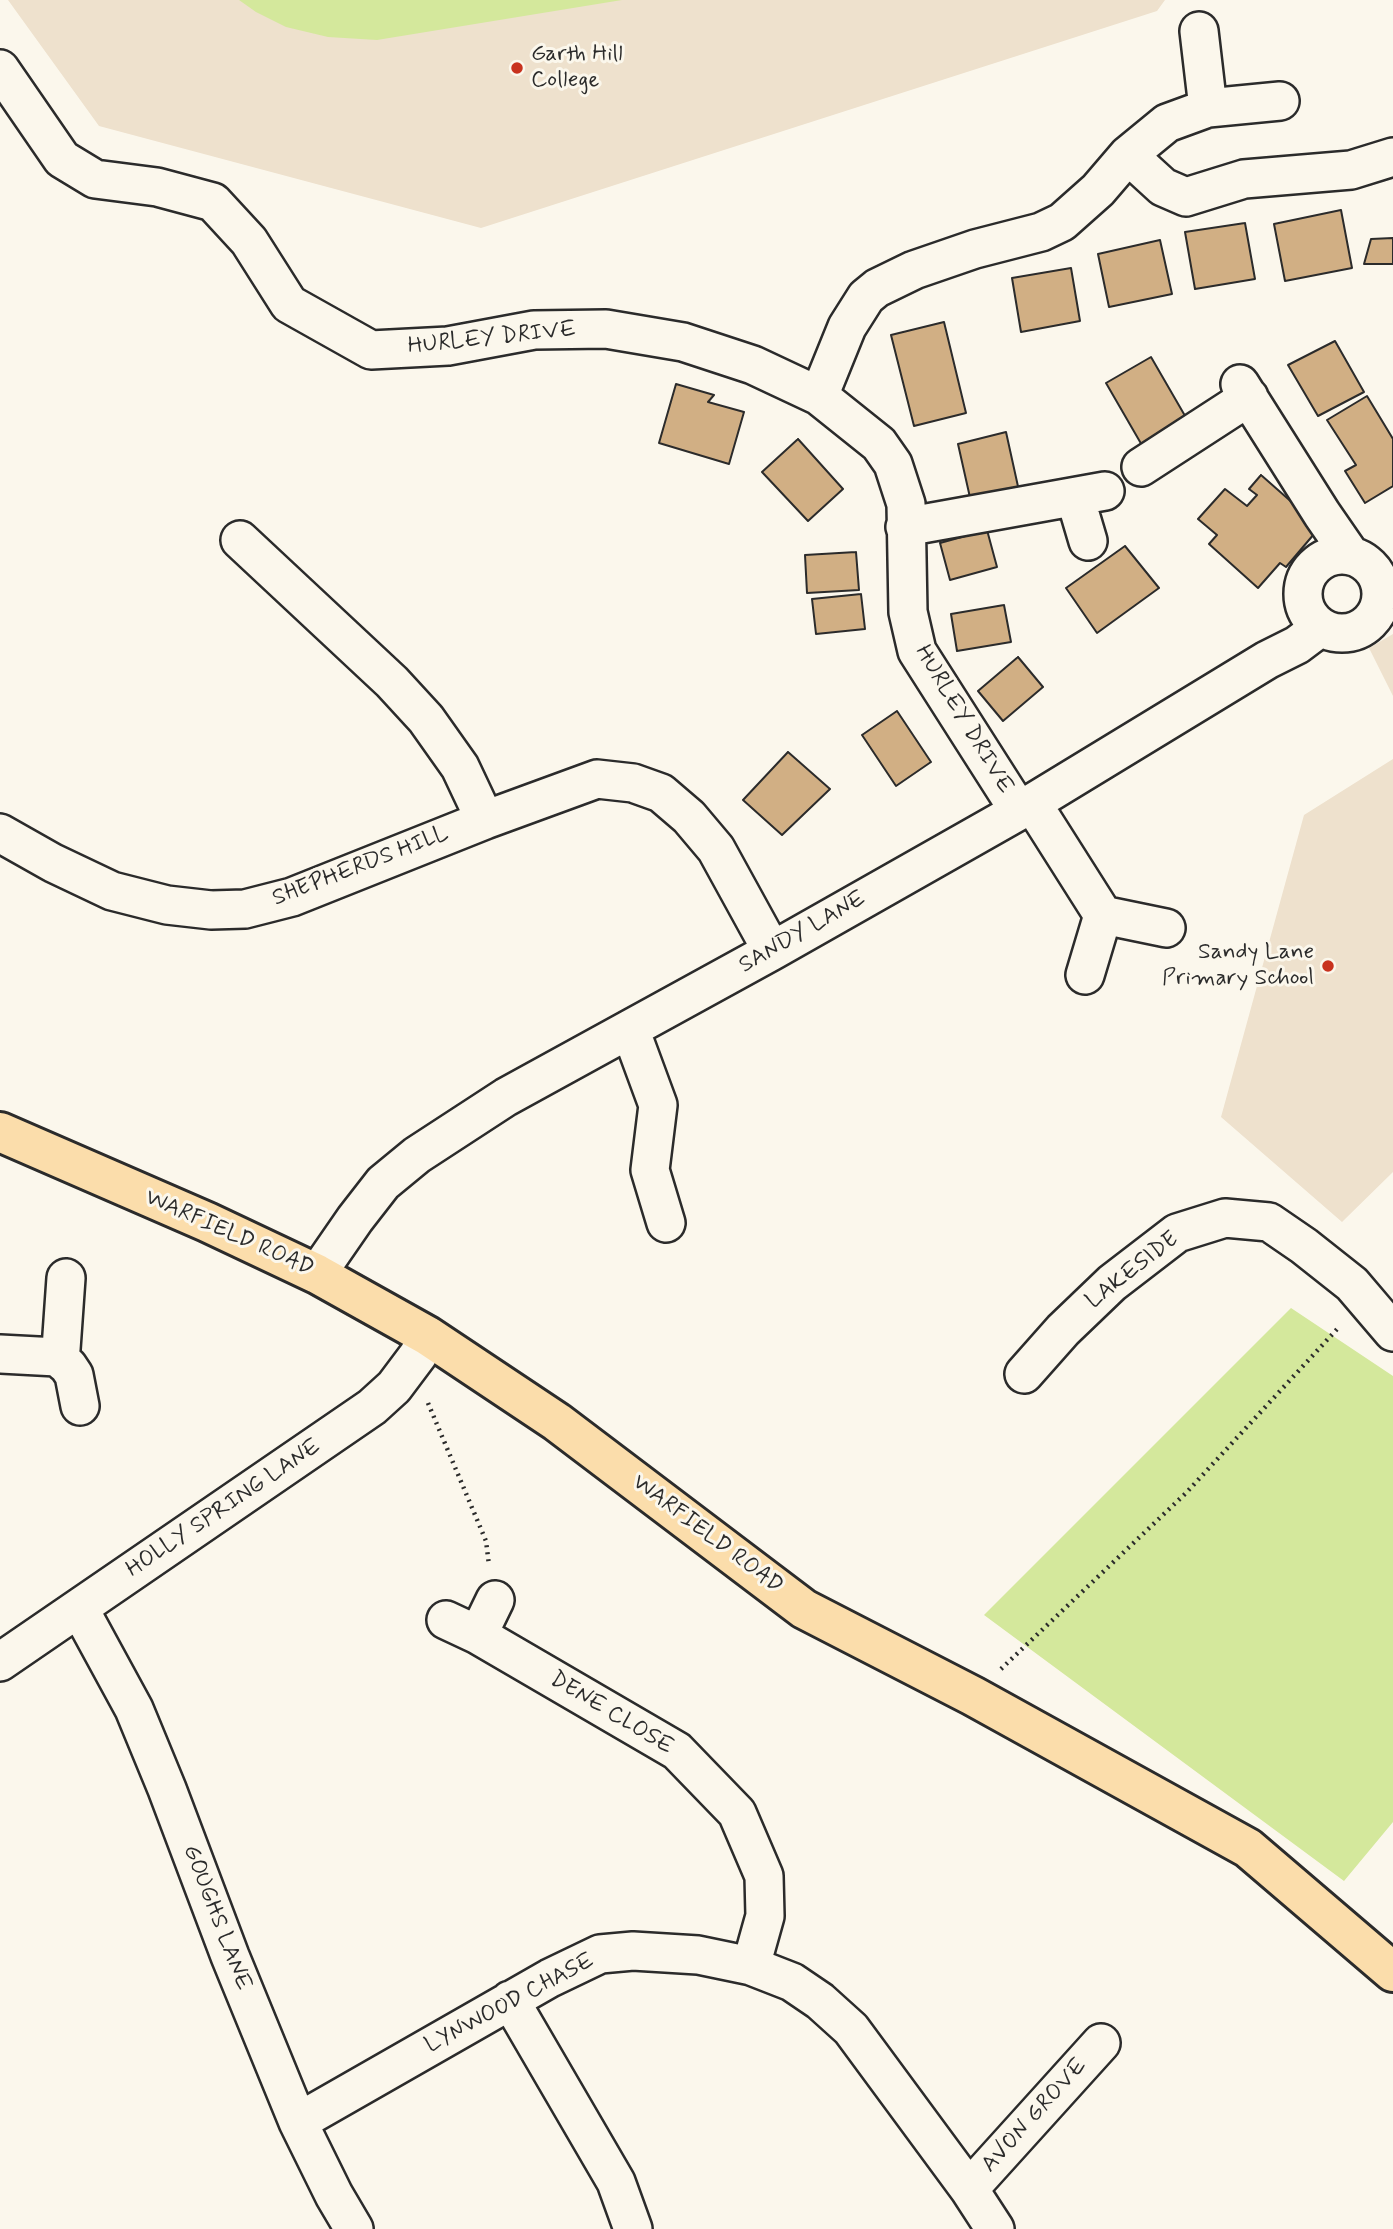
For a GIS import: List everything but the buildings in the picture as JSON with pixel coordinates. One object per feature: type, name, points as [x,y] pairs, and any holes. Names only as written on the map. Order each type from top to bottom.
[{"type":"main road","name":"WARFIELD ROAD","points":[[0,1132],[207,1222],[317,1274],[428,1336],[557,1423],[804,1609],[973,1696],[1248,1848],[1393,1972]]},
{"type":"street","points":[[1199,31],[1208,108]]},
{"type":"street","name":"HURLEY DRIVE","points":[[0,69],[62,159],[95,179],[157,187],[213,202],[249,241],[289,304],[371,350],[448,346],[534,330],[607,329],[683,342],[752,365],[819,396],[888,454],[906,504],[908,612],[917,651],[1103,915]]},
{"type":"street","points":[[819,396],[847,327],[866,297],[877,288],[914,270],[975,249],[1041,232],[1062,222],[1098,190],[1128,155],[1167,123],[1208,108],[1280,101]]},
{"type":"street","points":[[1128,155],[1163,187],[1186,197],[1244,179],[1351,170],[1393,157]]},
{"type":"street","points":[[1141,467],[1245,390],[1351,556],[1369,566],[1386,583],[1377,611],[1370,622],[1346,633],[1333,632],[1321,627],[1311,618],[1305,606],[1303,592],[1306,579],[1325,559],[1351,556]]},
{"type":"street","points":[[905,527],[1090,494],[1088,541]]},
{"type":"street","points":[[240,540],[392,682],[426,719],[460,766],[485,820]]},
{"type":"street","name":"SANDY LANE","points":[[317,1274],[383,1183],[416,1156],[506,1097],[772,951],[1025,807],[1267,660],[1297,645],[1321,627]]},
{"type":"street","name":"SHEPHERDS HILL","points":[[0,833],[53,863],[112,891],[167,905],[211,910],[245,909],[292,897],[485,820],[597,779],[633,783],[662,793],[690,817],[716,849],[772,951]]},
{"type":"street","points":[[1085,975],[1103,915],[1166,928]]},
{"type":"street","points":[[630,1029],[658,1105],[650,1170],[666,1223]]},
{"type":"street","name":"LAKESIDE","points":[[1024,1374],[1063,1330],[1112,1283],[1177,1233],[1224,1218],[1269,1222],[1352,1283],[1393,1332]]},
{"type":"street","points":[[57,1357],[62,1337],[66,1278]]},
{"type":"street","name":"HOLLY SPRING LANE","points":[[0,1662],[372,1407],[394,1387],[418,1355],[428,1336]]},
{"type":"street","points":[[0,1354],[57,1357],[74,1375],[80,1406]]},
{"type":"street","name":"DENE CLOSE","points":[[495,1600],[462,1627],[677,1751],[737,1812],[764,1876],[765,1916],[751,1966]]},
{"type":"street","name":"GOUGHS LANE","points":[[79,1608],[134,1709],[298,2122],[354,2229]]},
{"type":"street","name":"LYNWOOD CHASE","points":[[298,2122],[510,2000],[600,1954],[633,1951],[698,1955],[751,1966],[792,1982],[820,2001],[851,2029],[969,2189],[995,2229]]},
{"type":"street","points":[[510,2000],[616,2182],[633,2229]]},
{"type":"street","name":"AVON GROVE","points":[[969,2189],[1101,2043]]},
{"type":"path","points":[[973,1696],[1186,1493],[1365,1298]]},
{"type":"path","points":[[424,1392],[486,1541],[495,1600]]},
{"type":"shaded area","name":"Garth Hill College","points":[[8,0],[1165,0],[1157,11],[481,228],[99,126]]},
{"type":"shaded area","points":[[1393,634],[1393,696],[1369,648]]},
{"type":"shaded area","name":"Sandy Lane Primary School","points":[[1393,759],[1393,1172],[1342,1222],[1221,1117],[1304,815]]},
{"type":"green space","points":[[239,0],[622,0],[377,40],[328,37],[286,27]]},
{"type":"green space","points":[[1291,1308],[1393,1376],[1393,1822],[1344,1881],[984,1615]]},
{"type":"place","name":"Garth Hill College","points":[[517,68]]},
{"type":"place","name":"Sandy Lane Primary School","points":[[1328,966]]}]
